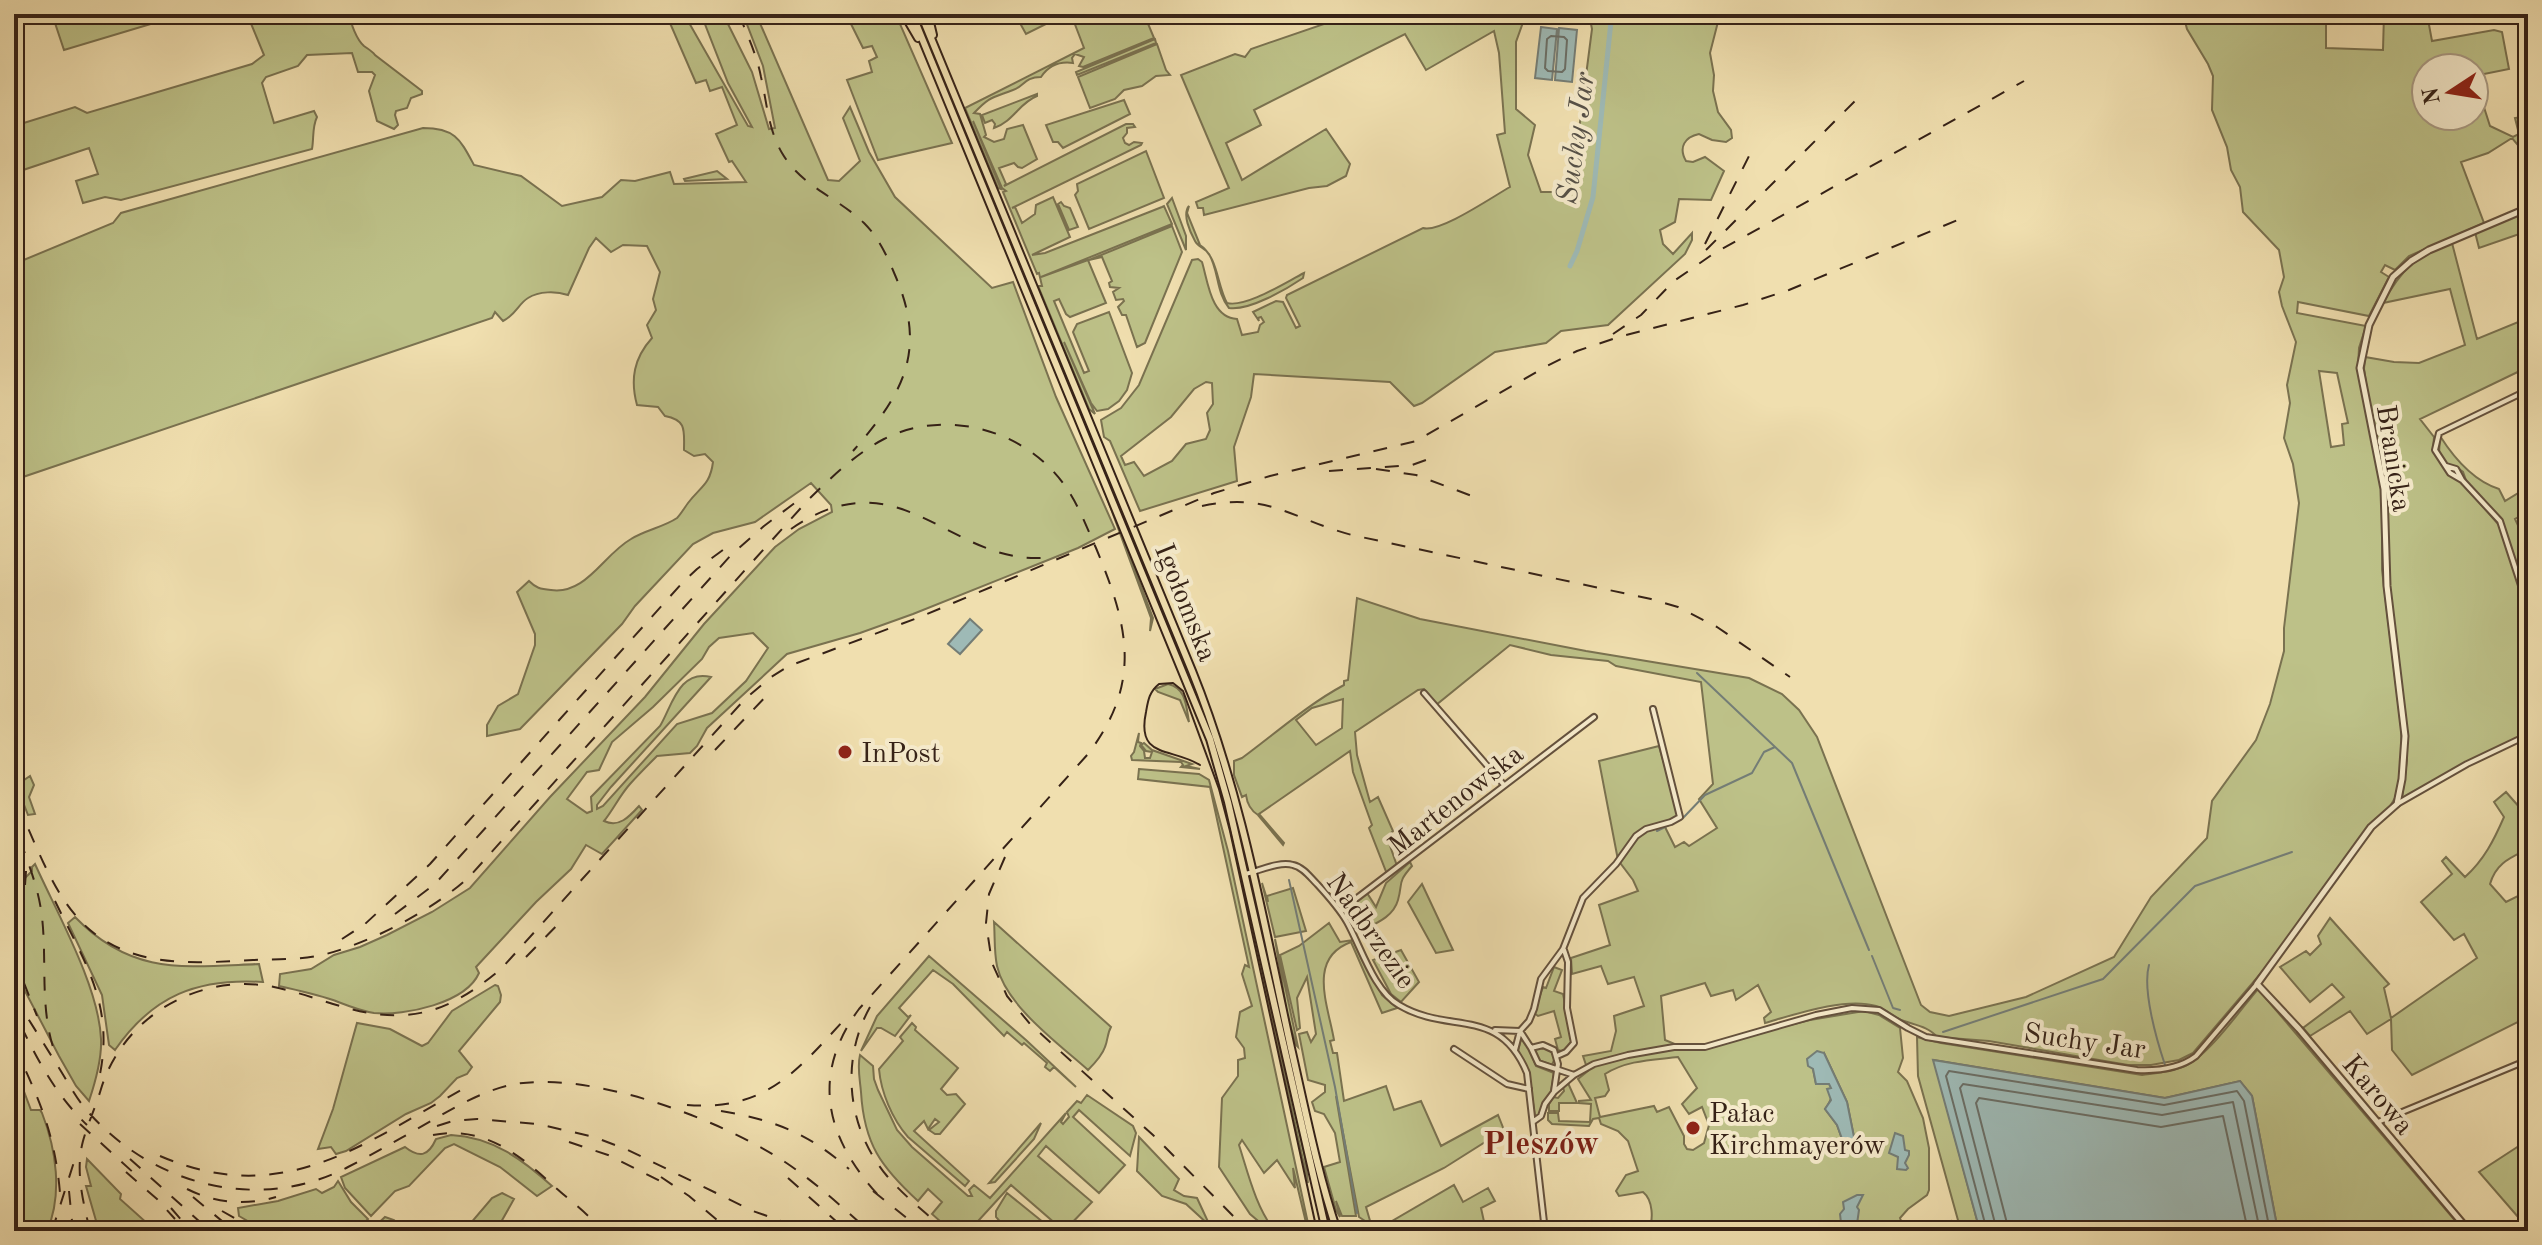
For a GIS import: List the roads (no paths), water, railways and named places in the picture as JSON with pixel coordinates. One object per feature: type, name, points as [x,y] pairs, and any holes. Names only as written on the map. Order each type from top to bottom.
[{"type":"main road","points":[[904,14],[938,67]]},
{"type":"main road","name":"Igołomska","points":[[912,14],[938,67],[1095,446],[1161,624],[1204,722],[1222,776],[1326,1231]]},
{"type":"main road","name":"Igołomska","points":[[921,14],[938,67]]},
{"type":"main road","points":[[928,14],[938,67]]},
{"type":"main road","name":"Igołomska","points":[[1100,459],[1209,716],[1235,794],[1315,1154],[1337,1231]]},
{"type":"street","points":[[2527,14],[2528,49]]},
{"type":"street","name":"Branicka","points":[[2397,804],[2405,736],[2387,586],[2384,489],[2360,368],[2362,353],[2375,310],[2393,277],[2429,250],[2528,208]]},
{"type":"street","points":[[2528,390],[2439,433],[2435,450],[2450,473],[2462,480],[2500,521],[2528,607]]},
{"type":"street","points":[[1424,693],[1504,785]]},
{"type":"street","points":[[1515,1050],[1520,1031],[1534,1009],[1541,979],[1563,949],[1583,898],[1646,829],[1680,817],[1653,709]]},
{"type":"street","name":"Martenowska","points":[[1340,911],[1594,717]]},
{"type":"street","name":"Suchy Jar","points":[[1534,1121],[1541,1116],[1554,1092],[1574,1075],[1594,1064],[1674,1047],[1705,1047],[1785,1022],[1862,1008],[1879,1010],[1926,1037],[2137,1070],[2159,1070],[2179,1065],[2196,1056],[2257,984],[2371,827],[2397,804],[2467,764],[2528,735]]},
{"type":"street","name":"Nadbrzezie","points":[[1245,874],[1285,864],[1298,866],[1340,911],[1377,981],[1393,1001],[1421,1013],[1493,1030],[1515,1050],[1527,1073],[1545,1231]]},
{"type":"street","points":[[1557,1056],[1574,1043],[1566,996],[1568,958],[1563,949]]},
{"type":"street","name":"Karowa","points":[[2257,984],[2299,1029],[2469,1231]]},
{"type":"street","points":[[1493,1030],[1520,1031]]},
{"type":"street","points":[[1520,1031],[1538,1063],[1574,1075]]},
{"type":"street","points":[[1531,1048],[1549,1046],[1557,1056],[1554,1092]]},
{"type":"street","points":[[1454,1049],[1507,1084],[1529,1089]]},
{"type":"street","points":[[2378,1122],[2528,1060]]},
{"type":"water","points":[[1541,27],[1557,29],[1552,80],[1535,78]]},
{"type":"water","points":[[1559,28],[1577,30],[1572,82],[1555,80]]},
{"type":"water","points":[[970,619],[982,630],[960,654],[948,644]]},
{"type":"water","points":[[1817,1051],[1824,1053],[1847,1102],[1855,1142],[1862,1148],[1863,1154],[1846,1150],[1837,1125],[1825,1109],[1831,1100],[1827,1089],[1831,1088],[1829,1084],[1816,1084],[1807,1059]]},
{"type":"water","points":[[1933,1060],[2165,1098],[2240,1081],[2252,1096],[2278,1231],[1980,1231]]},
{"type":"water","points":[[1895,1133],[1903,1136],[1905,1150],[1909,1151],[1906,1170],[1897,1169],[1898,1157],[1889,1153]]},
{"type":"water","points":[[1863,1195],[1857,1207],[1857,1224],[1842,1231],[1840,1214],[1844,1209],[1843,1202]]},
{"type":"waterway","name":"Suchy Jar","points":[[1570,266],[1593,197],[1614,14]]},
{"type":"waterway","points":[[1697,673],[1792,763],[1869,950]]},
{"type":"waterway","points":[[1657,831],[1683,818],[1705,795],[1752,773],[1764,752],[1775,747]]},
{"type":"waterway","points":[[1943,1032],[2103,979],[2195,886],[2292,852]]},
{"type":"waterway","points":[[1289,880],[1335,1087],[1357,1213]]},
{"type":"waterway","points":[[1872,956],[1893,1008],[1900,1010]]},
{"type":"waterway","points":[[2149,965],[2149,1001],[2165,1065]]},
{"type":"tram line","points":[[1200,765],[1158,749],[1146,738],[1147,704],[1159,684],[1173,683],[1183,691],[1219,789],[1317,1231]]},
{"type":"railway","points":[[739,14],[757,61],[771,125],[782,153],[799,175],[854,214],[869,229],[886,254],[905,302],[909,327],[905,370],[885,410],[853,451]]},
{"type":"railway","points":[[1613,334],[1641,315],[1674,281],[1713,254],[2024,81]]},
{"type":"railway","points":[[1706,250],[1858,98]]},
{"type":"railway","points":[[1705,244],[1749,156]]},
{"type":"railway","points":[[90,1231],[80,1175],[83,1141],[112,1063],[127,1040],[146,1021],[168,1005],[193,993],[219,986],[246,984],[274,987],[354,1010],[387,1015],[418,1013],[457,1000],[501,969],[745,699],[789,666],[920,617],[1214,493],[1270,476],[1416,441],[1577,351],[1789,290],[1965,217]]},
{"type":"railway","points":[[17,804],[66,903],[90,930],[127,952],[168,961],[210,962],[299,958],[344,949],[383,933],[421,912],[470,876],[808,500],[853,459],[884,439],[932,425],[957,425],[1005,437],[1046,464],[1063,483],[1077,507],[1116,603],[1125,653],[1123,677],[1117,702],[1088,754],[859,1009],[843,1034],[830,1083],[831,1107],[847,1153],[880,1197]]},
{"type":"railway","points":[[1329,471],[1412,465],[1426,460]]},
{"type":"railway","points":[[1376,469],[1416,475],[1472,496]]},
{"type":"railway","points":[[395,914],[435,884],[732,554],[796,502]]},
{"type":"railway","points":[[1202,506],[1246,502],[1263,505],[1352,535],[1651,599],[1678,607],[1717,627],[1790,677]]},
{"type":"railway","points":[[791,529],[830,509],[865,503],[896,507],[984,547],[1016,556],[1051,557]]},
{"type":"railway","points":[[342,939],[365,924],[430,864],[683,582],[731,544]]},
{"type":"railway","points":[[715,750],[770,692]]},
{"type":"railway","points":[[20,840],[41,907],[46,1015],[53,1047]]},
{"type":"railway","points":[[1005,857],[989,894],[986,923],[992,963],[1007,996],[1030,1024],[1153,1135],[1248,1231]]},
{"type":"railway","points":[[26,871],[20,956],[24,983],[37,1016]]},
{"type":"railway","points":[[55,901],[86,964],[100,1004],[103,1026],[100,1074]]},
{"type":"railway","points":[[526,957],[565,917]]},
{"type":"railway","points":[[14,996],[90,1114],[116,1139],[145,1159],[177,1175],[210,1185],[245,1189],[280,1188],[314,1181],[348,1167],[455,1107],[491,1091],[510,1085],[542,1082],[577,1084],[652,1101],[758,1146],[807,1178],[869,1231]]},
{"type":"railway","points":[[870,1007],[854,1049],[852,1072],[852,1094],[863,1137],[887,1176],[946,1231]]},
{"type":"railway","points":[[687,1105],[738,1102],[777,1084],[810,1056],[844,1020]]},
{"type":"railway","points":[[21,1026],[50,1078],[87,1125]]},
{"type":"railway","points":[[14,1046],[44,1117],[54,1152],[60,1193]]},
{"type":"railway","points":[[160,1156],[204,1171],[245,1176],[283,1173],[320,1163],[356,1148],[465,1088]]},
{"type":"railway","points":[[721,1111],[790,1130],[819,1146],[849,1169]]},
{"type":"railway","points":[[437,1126],[477,1119],[538,1124],[594,1137],[628,1150],[753,1211],[810,1231]]},
{"type":"railway","points":[[80,1124],[136,1175]]},
{"type":"railway","points":[[433,1135],[469,1135],[501,1146],[529,1165],[603,1231]]},
{"type":"railway","points":[[569,1142],[608,1155],[668,1185]]},
{"type":"railway","points":[[130,1159],[210,1231]]},
{"type":"railway","points":[[52,1231],[74,1162]]},
{"type":"railway","points":[[126,1172],[175,1219]]},
{"type":"railway","points":[[661,1177],[730,1231]]},
{"type":"railway","points":[[788,1178],[847,1231]]},
{"type":"railway","points":[[187,1189],[231,1202],[253,1202],[276,1197]]},
{"type":"railway","points":[[69,1191],[73,1231]]},
{"type":"railway","points":[[873,1191],[923,1231]]},
{"type":"railway","points":[[193,1197],[234,1231]]},
{"type":"railway","points":[[171,1208],[191,1231]]},
{"type":"railway","points":[[222,1211],[257,1231]]},
{"type":"place","name":"InPost","points":[[845,752]]},
{"type":"place","name":"Pałac Kirchmayerów","points":[[1693,1128]]},
{"type":"district","name":"Pleszów","points":[[1541,1143]]}]
